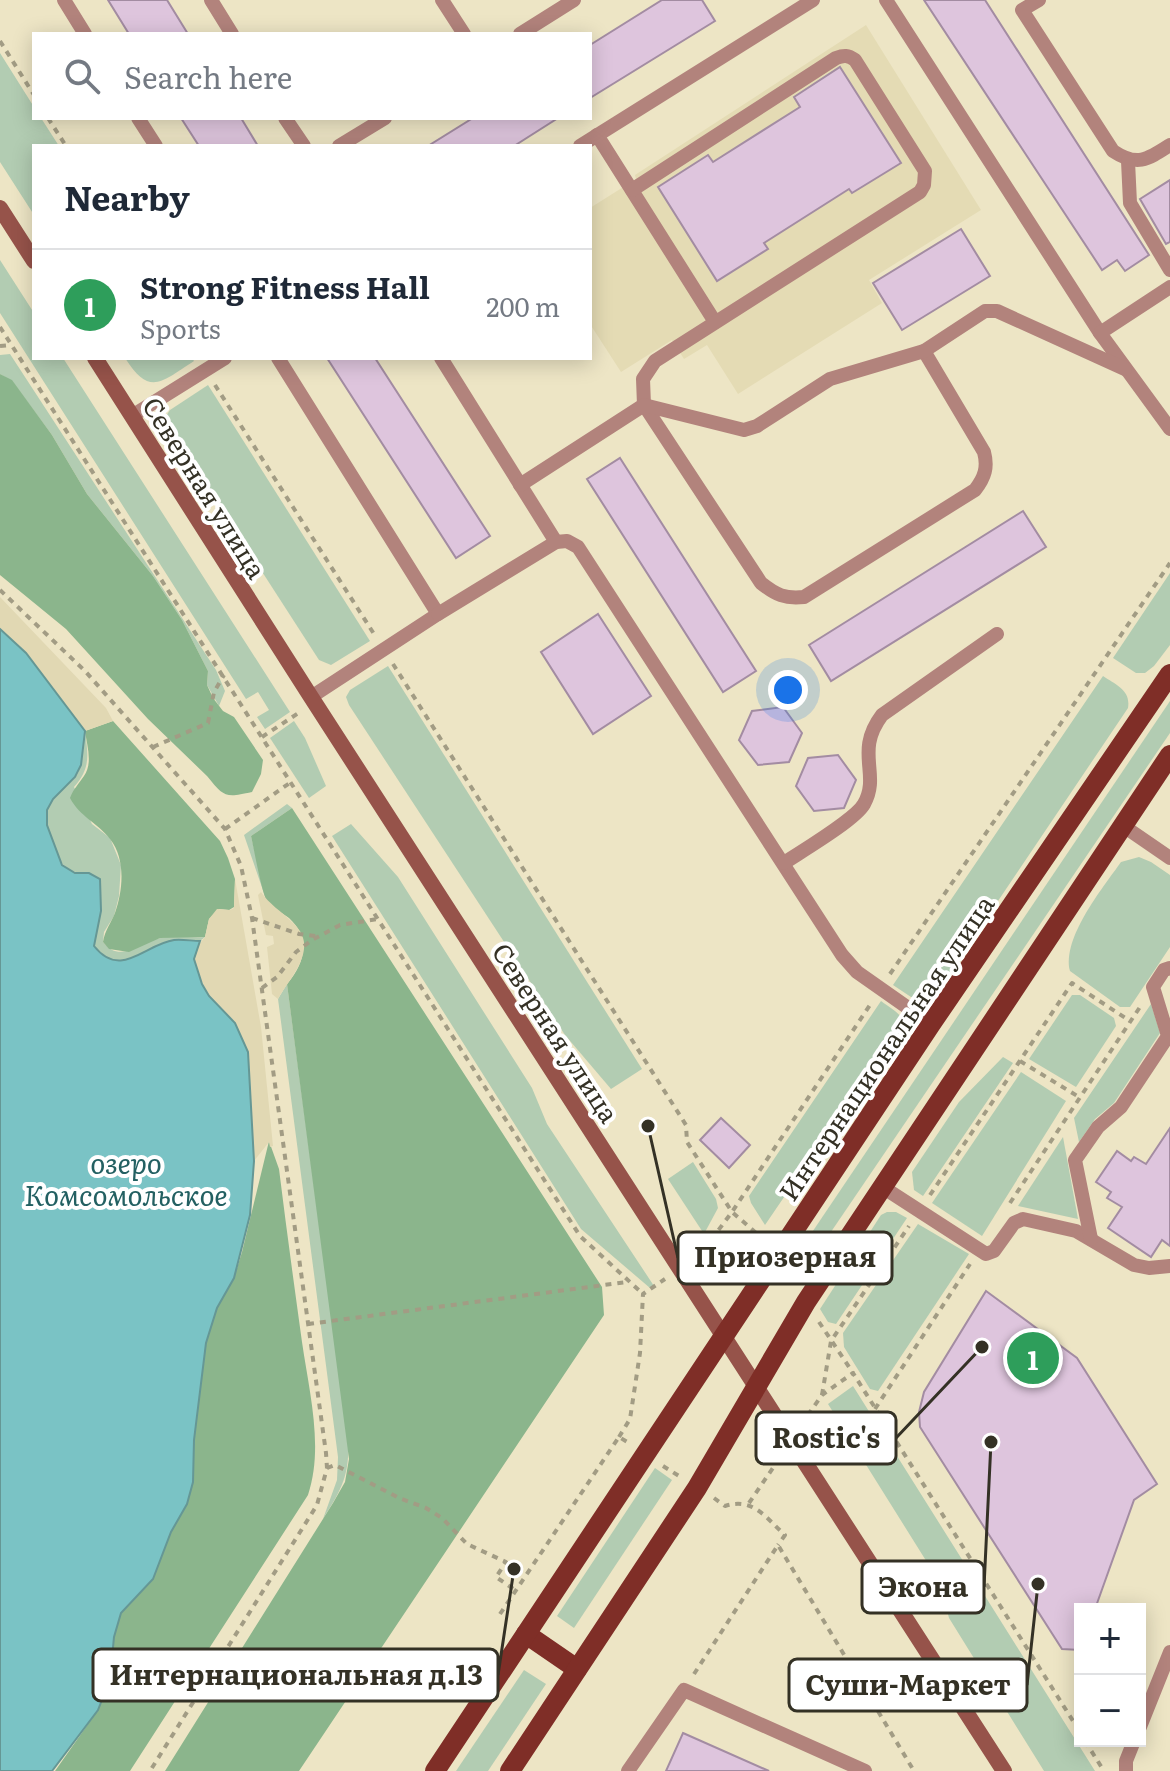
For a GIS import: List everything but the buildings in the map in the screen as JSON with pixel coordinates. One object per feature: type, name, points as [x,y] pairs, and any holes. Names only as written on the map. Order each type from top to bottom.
[{"type":"main road","points":[[0,208],[32,258]]},
{"type":"main road","name":"Северная улица","points":[[96,360],[1004,1771]]},
{"type":"main road","name":"Интернациональная улица","points":[[435,1771],[931,1024],[1170,674]]},
{"type":"main road","points":[[513,1770],[697,1488],[806,1302],[881,1186],[1170,755]]},
{"type":"main road","points":[[526,1634],[577,1669]]},
{"type":"lane","points":[[64,0],[84,32]]},
{"type":"lane","points":[[211,0],[231,32]]},
{"type":"lane","points":[[442,0],[463,32]]},
{"type":"lane","points":[[523,32],[574,0]]},
{"type":"lane","points":[[583,144],[813,0]]},
{"type":"lane","points":[[886,0],[1100,333],[1170,429]]},
{"type":"lane","points":[[1039,0],[1019,5],[1113,151],[1128,161],[1149,159],[1170,145]]},
{"type":"lane","points":[[632,190],[836,58],[850,56],[925,171],[920,192],[655,361],[643,379],[644,405],[761,583],[775,595],[789,599],[804,597],[975,490],[983,479],[987,464],[984,452],[924,351]]},
{"type":"lane","points":[[139,120],[155,144]]},
{"type":"lane","points":[[286,120],[303,144]]},
{"type":"lane","points":[[342,144],[382,120]]},
{"type":"lane","points":[[597,135],[715,322]]},
{"type":"lane","points":[[1128,161],[1130,203],[1170,270]]},
{"type":"lane","points":[[1100,333],[1170,287]]},
{"type":"lane","points":[[520,485],[644,405],[744,430],[757,426],[830,379],[924,351],[985,311],[997,311],[1125,369]]},
{"type":"lane","points":[[132,416],[222,360]]},
{"type":"lane","points":[[279,360],[438,614]]},
{"type":"lane","points":[[442,360],[556,542]]},
{"type":"lane","points":[[314,701],[438,614],[556,542],[567,541],[578,547],[851,966],[931,1024]]},
{"type":"lane","points":[[784,863],[864,806],[870,785],[867,752],[872,729],[882,715],[997,634]]},
{"type":"lane","points":[[1122,825],[1170,858]]},
{"type":"lane","points":[[1091,1239],[1075,1160],[1098,1127],[1121,1107],[1168,1036],[1153,987],[1164,970],[1170,968]]},
{"type":"lane","points":[[881,1186],[986,1254],[994,1251],[1014,1223],[1023,1219],[1076,1231],[1134,1265],[1149,1268],[1170,1266]]},
{"type":"lane","points":[[1146,1712],[1170,1652]]},
{"type":"lane","points":[[628,1771],[684,1690],[865,1771]]},
{"type":"lane","points":[[1126,1771],[1132,1747]]},
{"type":"path","points":[[0,41],[32,92]]},
{"type":"path","points":[[49,120],[65,144]]},
{"type":"path","points":[[0,327],[580,1236],[643,1294]]},
{"type":"path","points":[[0,346],[11,345]]},
{"type":"path","points":[[206,370],[686,1125],[687,1142],[732,1212]]},
{"type":"path","points":[[0,590],[85,671],[225,829],[241,866],[252,918],[327,1468],[317,1505],[150,1771]]},
{"type":"path","points":[[153,747],[208,723],[214,692],[224,675]]},
{"type":"path","points":[[262,737],[314,701]]},
{"type":"path","points":[[225,829],[291,782]]},
{"type":"path","points":[[252,918],[318,937]]},
{"type":"path","points":[[262,988],[285,968],[296,952],[318,937],[340,925],[378,919]]},
{"type":"path","points":[[822,1395],[831,1341],[1072,983],[1130,1021]]},
{"type":"path","points":[[1020,1061],[1079,1097]]},
{"type":"path","points":[[308,1324],[629,1281]]},
{"type":"path","points":[[749,1503],[822,1395],[853,1373],[1074,1723]]},
{"type":"path","points":[[327,1468],[335,1465],[442,1518],[467,1544],[506,1562],[496,1577],[516,1590]]},
{"type":"path","points":[[684,1690],[778,1545],[914,1771]]},
{"type":"path","points":[[1089,1747],[1104,1771]]},
{"type":"shaded area","points":[[866,25],[981,210],[869,280],[882,303],[738,394],[707,345],[684,359],[672,340],[621,372],[592,327],[592,207],[636,179],[635,175]]},
{"type":"green space","points":[[0,53],[32,104],[32,120],[42,120],[58,144],[32,144],[32,212],[0,162]]},
{"type":"green space","points":[[0,260],[32,310],[32,360],[64,360],[290,712],[265,729],[257,717],[269,710],[258,692],[246,699],[0,313]]},
{"type":"green space","points":[[10,354],[216,670],[225,691],[219,706],[207,685],[208,671],[182,620],[153,576],[87,494],[52,435],[12,381],[0,374],[0,355]]},
{"type":"green space","points":[[126,360],[194,361],[156,382],[149,382]]},
{"type":"green space","points":[[0,374],[12,380],[52,435],[87,494],[153,576],[182,620],[208,671],[207,685],[213,698],[223,711],[234,717],[263,760],[261,774],[252,792],[230,795],[222,792],[148,719],[66,629],[0,575]]},
{"type":"green space","points":[[208,385],[370,641],[331,665],[319,660],[168,426],[166,416],[170,410]]},
{"type":"green space","points":[[1170,573],[1170,645],[1154,666],[1145,673],[1136,673],[1113,658]]},
{"type":"green space","points":[[388,666],[642,1069],[611,1089],[565,1035],[349,705],[346,697],[350,690]]},
{"type":"green space","points":[[1103,676],[1125,692],[1128,708],[936,993],[923,1000],[911,997],[893,985]]},
{"type":"green space","points":[[1170,701],[1170,733],[799,1279],[790,1265]]},
{"type":"green space","points":[[113,721],[220,841],[228,858],[235,879],[234,907],[219,909],[209,919],[205,937],[160,938],[129,952],[109,949],[103,942],[120,895],[122,875],[119,856],[110,839],[70,798],[87,771],[89,754],[85,731]]},
{"type":"green space","points":[[294,721],[326,786],[309,798],[270,738]]},
{"type":"green space","points":[[85,731],[87,761],[74,787],[92,824],[110,838],[121,865],[119,896],[103,942],[110,949],[124,952],[165,937],[205,937],[200,941],[174,940],[124,960],[104,956],[94,946],[101,911],[89,873],[74,872],[61,862],[53,848],[47,822],[50,803],[79,770]]},
{"type":"green space","points":[[287,804],[292,808],[251,836],[267,902],[244,835]]},
{"type":"green space","points":[[292,808],[602,1287],[604,1315],[299,1771],[165,1771],[333,1503],[345,1482],[349,1459],[287,984],[298,968],[303,942],[296,926],[266,898],[251,836]]},
{"type":"green space","points":[[351,824],[398,877],[532,1088],[547,1124],[654,1286],[650,1288],[581,1229],[332,836]]},
{"type":"green space","points":[[1139,857],[1170,875],[1170,947],[1130,1007],[1120,1007],[1070,971],[1069,958],[1085,914],[1104,886],[1121,862]]},
{"type":"green space","points":[[287,984],[348,1440],[343,1482],[323,1519],[337,1480],[338,1457],[278,999]]},
{"type":"green space","points":[[1072,995],[1080,995],[1114,1018],[1116,1026],[1076,1087],[1029,1059]]},
{"type":"green space","points":[[881,1001],[902,1018],[908,1034],[867,1094],[825,1137],[765,1225],[749,1196]]},
{"type":"green space","points":[[1151,1004],[1160,1033],[1114,1103],[1095,1119],[1079,1142],[1074,1118]]},
{"type":"green space","points":[[1003,1057],[1013,1063],[923,1196],[914,1190],[912,1172],[959,1102]]},
{"type":"green space","points":[[1021,1072],[1066,1101],[982,1236],[932,1203]]},
{"type":"green space","points":[[1063,1137],[1078,1219],[1018,1206]]},
{"type":"green space","points":[[269,1141],[279,1169],[314,1419],[315,1458],[308,1495],[130,1771],[55,1771],[98,1710],[110,1679],[114,1637],[121,1612],[153,1579],[171,1532],[187,1504],[193,1482],[194,1440],[206,1343],[217,1308],[234,1278]]},
{"type":"green space","points":[[693,1162],[716,1199],[718,1208],[704,1234],[668,1179]]},
{"type":"green space","points":[[896,1212],[907,1218],[836,1324],[828,1322],[820,1309],[881,1215]]},
{"type":"green space","points":[[918,1224],[969,1254],[878,1391],[870,1389],[844,1347],[843,1333]]},
{"type":"green space","points":[[853,1386],[1074,1738],[1074,1747],[1080,1747],[1095,1771],[1044,1771],[949,1618],[940,1583],[828,1404]]},
{"type":"green space","points":[[655,1468],[672,1480],[574,1628],[557,1616]]},
{"type":"green space","points":[[524,1670],[546,1684],[488,1771],[456,1771]]},
{"type":"sand","points":[[0,597],[106,708],[113,721],[85,731],[26,653],[0,629]]},
{"type":"sand","points":[[235,879],[261,1027],[273,1146],[270,1147],[269,1142],[254,1161],[248,1052],[235,1023],[209,996],[194,965],[196,948],[205,937],[209,919],[217,909],[234,908]]},
{"type":"sand","points":[[261,892],[292,922],[304,941],[301,961],[278,999],[272,994],[267,947],[274,944],[273,936],[266,935],[258,895]]},
{"type":"water","name":"озеро Комсомольское","points":[[0,629],[26,653],[85,731],[81,765],[75,777],[53,799],[47,810],[47,825],[62,865],[75,873],[89,873],[100,879],[101,911],[94,946],[104,956],[124,960],[174,940],[200,941],[194,959],[202,984],[209,996],[235,1023],[248,1052],[254,1161],[250,1215],[234,1278],[217,1308],[206,1343],[194,1440],[193,1482],[187,1504],[171,1532],[153,1579],[121,1613],[114,1637],[110,1679],[98,1710],[52,1771],[0,1771]]},
{"type":"place","name":"Приозерная","points":[[648,1126]]},
{"type":"place","name":"Rostic's","points":[[982,1347]]},
{"type":"place","name":"Strong Fitness Hall","points":[[1033,1358]]},
{"type":"place","name":"Экона","points":[[991,1442]]},
{"type":"place","name":"Интернациональная д.13","points":[[514,1569]]},
{"type":"place","name":"Суши-Маркет","points":[[1038,1584]]}]
